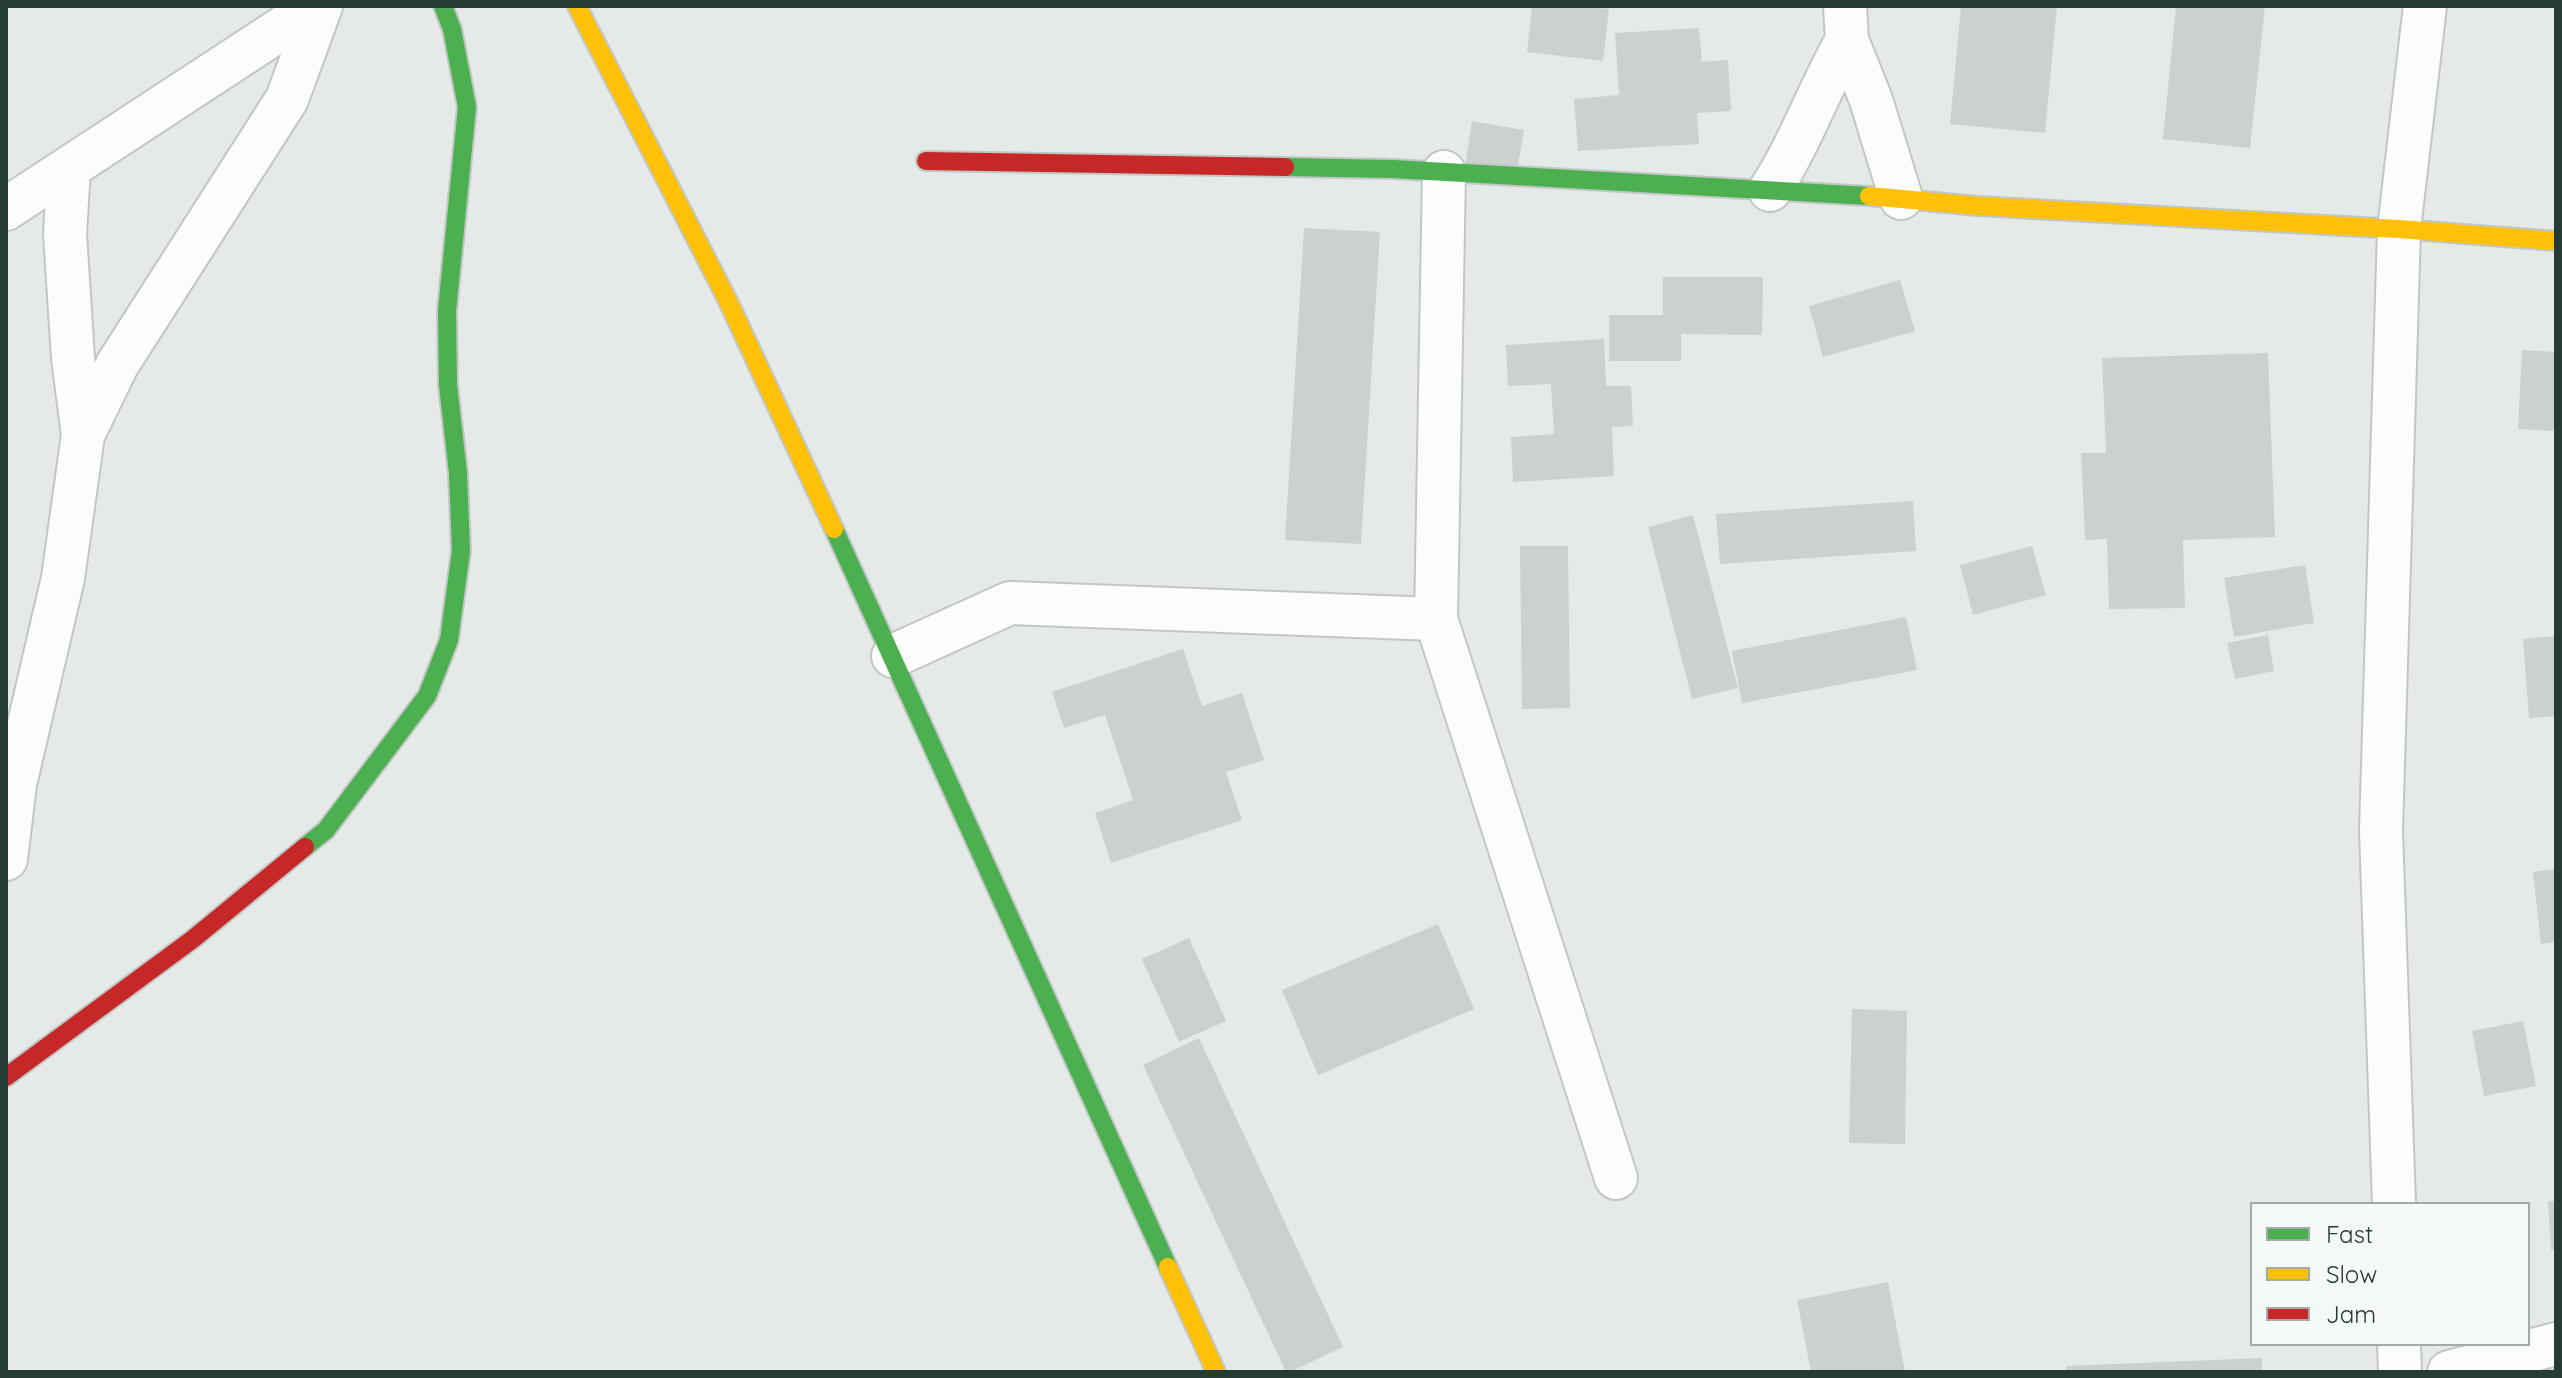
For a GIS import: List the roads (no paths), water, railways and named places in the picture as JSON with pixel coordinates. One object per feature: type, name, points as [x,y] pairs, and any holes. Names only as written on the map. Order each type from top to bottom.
[{"type":"street","points":[[6,209],[319,6]]},
{"type":"street","points":[[83,435],[117,365],[287,99],[319,6]]},
{"type":"street","points":[[6,1077],[193,939],[326,830],[427,696],[449,640],[461,551],[458,473],[448,385],[447,311],[467,107],[452,29],[443,6]]},
{"type":"street","points":[[577,6],[728,301],[893,656],[1216,1372]]},
{"type":"street","points":[[2394,1202],[2381,831],[2399,229],[2425,6]]},
{"type":"street","points":[[1846,23],[1901,198]]},
{"type":"street","points":[[1770,190],[1791,158],[1846,23]]},
{"type":"street","points":[[926,161],[1393,169],[1901,198],[1978,206],[2399,229],[2556,241]]},
{"type":"street","points":[[6,859],[15,784],[63,578],[83,435],[73,358],[65,234],[69,168]]},
{"type":"street","points":[[1444,172],[1436,619],[1616,1178]]},
{"type":"street","points":[[893,656],[1010,603],[1436,619]]},
{"type":"street","points":[[2449,1372],[2556,1344]]},
{"type":"street","points":[[2399,1346],[2400,1372]]}]
